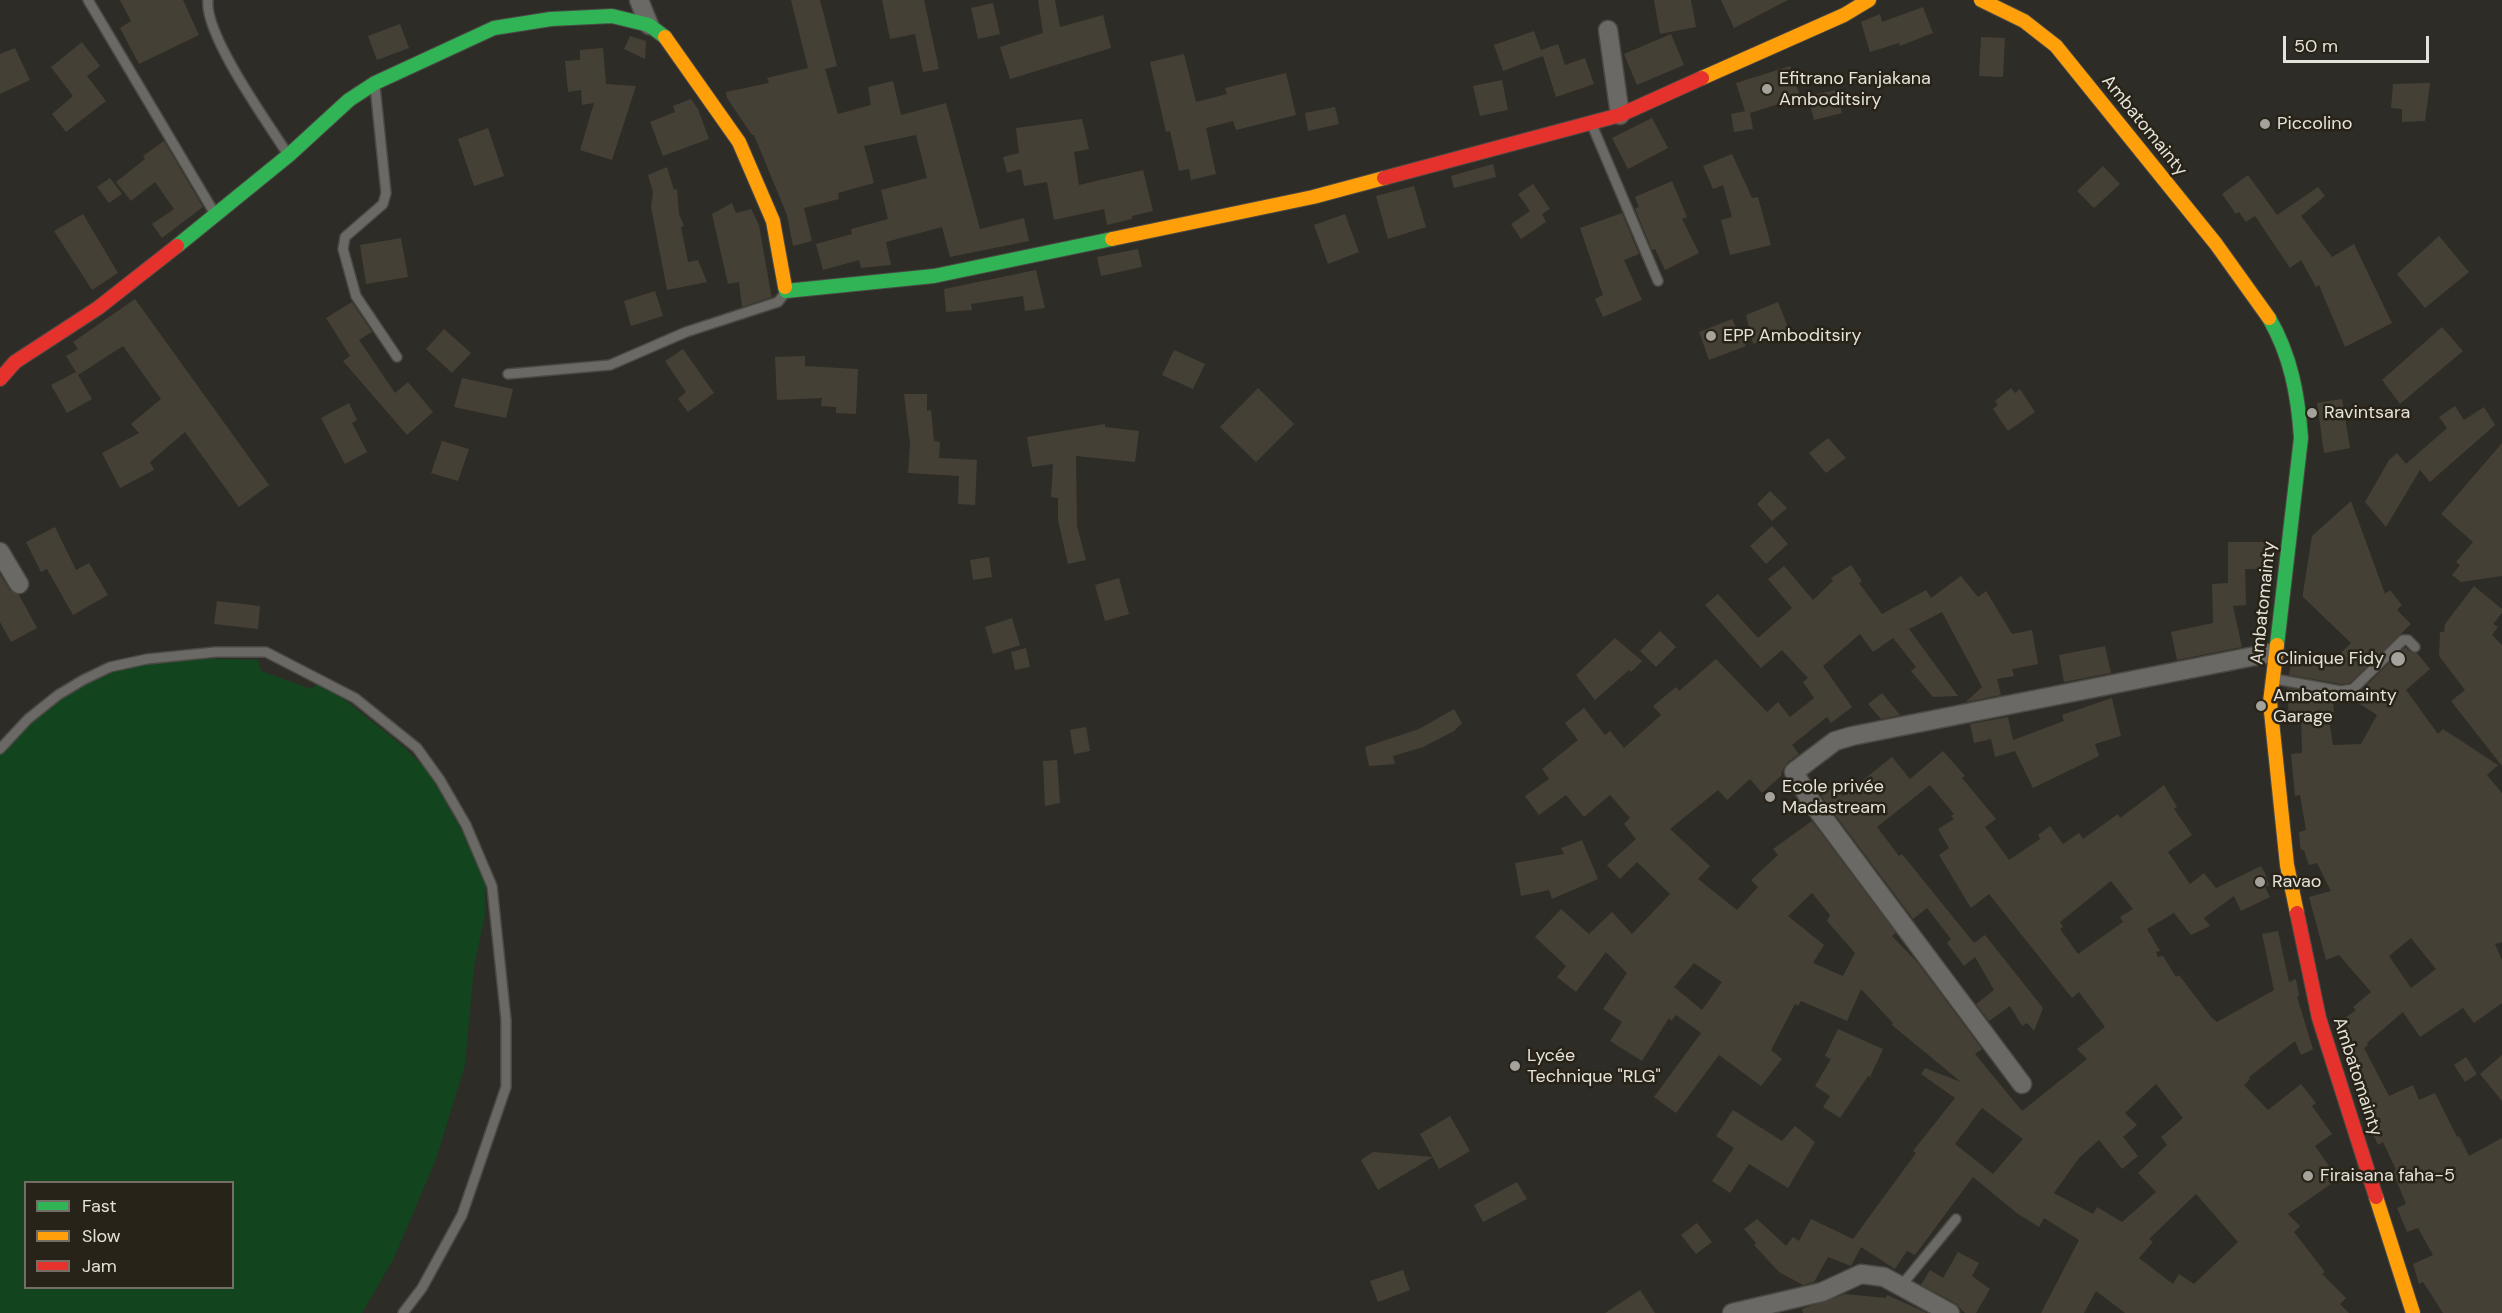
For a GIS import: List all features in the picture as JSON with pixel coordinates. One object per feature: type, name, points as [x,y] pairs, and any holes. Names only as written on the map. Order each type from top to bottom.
[{"type":"street","points":[[639,0],[649,25]]},
{"type":"street","points":[[0,379],[15,362],[98,308],[216,216],[289,155],[349,100],[375,83],[494,27],[551,19],[612,16],[649,25],[669,40],[739,142],[773,221],[786,291],[934,276],[1313,197],[1591,123],[1620,115],[1844,15],[1869,0]]},
{"type":"street","name":"Ambatomainty","points":[[1982,0],[2024,21],[2056,46],[2216,244],[2283,342],[2299,404],[2301,438],[2270,702],[2287,865],[2313,991],[2413,1313]]},
{"type":"street","points":[[1608,30],[1620,115]]},
{"type":"street","points":[[0,552],[19,584]]},
{"type":"street","points":[[2022,1084],[1810,800],[1794,772],[1835,741],[1852,736],[2275,652]]},
{"type":"street","points":[[1732,1313],[1822,1292],[1861,1274],[1884,1277],[1950,1313]]},
{"type":"lane","points":[[88,0],[216,216]]},
{"type":"lane","points":[[208,0],[209,18],[222,47],[289,155]]},
{"type":"lane","points":[[375,83],[386,193],[383,204],[345,237],[343,249],[356,297],[397,357]]},
{"type":"lane","points":[[1591,123],[1658,281]]},
{"type":"lane","points":[[508,374],[610,365],[686,332],[778,302],[786,291]]},
{"type":"lane","points":[[2274,679],[2341,691],[2353,689],[2403,640],[2408,640],[2415,647]]},
{"type":"lane","points":[[0,749],[28,719],[58,695],[110,667],[147,659],[216,652],[266,652],[355,698],[417,748],[440,780],[466,825],[492,886],[506,1020],[506,1087],[462,1215],[422,1288],[403,1313]]},
{"type":"lane","points":[[1901,1286],[1956,1219]]},
{"type":"green space","points":[[195,658],[258,660],[261,671],[311,689],[321,681],[405,748],[428,771],[460,827],[485,882],[485,915],[474,967],[465,1065],[436,1159],[394,1258],[362,1313],[0,1313],[0,754],[43,712],[68,693],[95,679],[144,664]]},
{"type":"building","points":[[120,0],[183,0],[199,35],[139,64],[120,28],[131,21]]},
{"type":"building","points":[[791,0],[820,0],[837,66],[825,69],[838,114],[871,105],[868,87],[893,81],[901,115],[946,103],[980,229],[1024,218],[1029,241],[950,257],[942,227],[886,242],[891,265],[861,268],[859,260],[823,270],[816,244],[852,234],[851,229],[888,219],[881,190],[927,178],[916,135],[864,146],[874,183],[838,193],[839,199],[804,208],[812,241],[793,246],[787,215],[754,135],[727,98],[726,92],[769,83],[767,78],[808,68]]},
{"type":"building","points":[[882,0],[924,0],[939,69],[923,72],[915,34],[890,39]]},
{"type":"building","points":[[1038,0],[1055,0],[1060,27],[1103,15],[1111,48],[1010,79],[1000,47],[1043,33]]},
{"type":"building","points":[[1654,0],[1691,0],[1696,27],[1660,34]]},
{"type":"building","points":[[1721,0],[1788,0],[1734,28]]},
{"type":"building","points":[[993,3],[1000,34],[978,39],[971,8]]},
{"type":"building","points":[[1923,7],[1933,33],[1900,46],[1899,43],[1870,52],[1861,22],[1880,14],[1882,22]]},
{"type":"building","points":[[400,24],[409,48],[377,60],[368,36]]},
{"type":"building","points":[[1534,31],[1543,56],[1503,71],[1494,45]]},
{"type":"building","points":[[1671,34],[1684,65],[1637,85],[1624,54]]},
{"type":"building","points":[[630,36],[646,41],[645,59],[624,49]]},
{"type":"building","points":[[1981,37],[2005,38],[2003,77],[1979,76]]},
{"type":"building","points":[[82,42],[100,66],[87,76],[106,101],[66,132],[52,114],[73,96],[51,67]]},
{"type":"building","points":[[1558,44],[1565,65],[1585,58],[1594,84],[1556,97],[1541,50]]},
{"type":"building","points":[[15,48],[30,80],[0,94],[0,54]]},
{"type":"building","points":[[603,48],[606,84],[636,86],[612,160],[580,150],[594,103],[582,105],[581,90],[568,92],[565,61],[580,60],[580,50]]},
{"type":"building","points":[[1184,54],[1196,102],[1227,94],[1225,88],[1286,73],[1296,115],[1236,130],[1233,121],[1206,128],[1216,174],[1191,180],[1189,169],[1179,171],[1170,131],[1166,132],[1150,62]]},
{"type":"building","points":[[1790,66],[1800,97],[1750,113],[1753,129],[1734,132],[1731,114],[1745,111],[1736,83]]},
{"type":"building","points":[[1502,80],[1508,110],[1480,116],[1473,86]]},
{"type":"building","points":[[2430,83],[2425,121],[2402,122],[2402,109],[2391,108],[2393,84]]},
{"type":"building","points":[[1836,90],[1842,113],[1814,120],[1808,96]]},
{"type":"building","points":[[691,99],[698,109],[709,139],[663,156],[650,122],[675,112],[673,106]]},
{"type":"building","points":[[1335,107],[1339,124],[1308,131],[1305,113]]},
{"type":"building","points":[[1652,118],[1668,148],[1628,169],[1612,138]]},
{"type":"building","points":[[1082,119],[1089,149],[1074,152],[1079,185],[1143,170],[1153,211],[1107,225],[1104,209],[1054,220],[1047,182],[1024,186],[1021,169],[1007,173],[1003,157],[1019,153],[1016,128]]},
{"type":"building","points":[[488,128],[504,176],[474,186],[458,139]]},
{"type":"building","points":[[164,141],[203,207],[162,238],[152,224],[174,209],[155,182],[131,201],[116,182],[145,159],[143,156]]},
{"type":"building","points":[[1732,154],[1752,198],[1758,197],[1771,245],[1730,255],[1721,220],[1732,217],[1723,185],[1713,189],[1703,166]]},
{"type":"building","points":[[1493,164],[1496,177],[1454,188],[1451,176]]},
{"type":"building","points":[[2103,166],[2120,184],[2094,208],[2077,191]]},
{"type":"building","points":[[667,167],[674,190],[677,189],[688,262],[698,260],[707,282],[667,290],[651,207],[653,192],[648,175]]},
{"type":"building","points":[[2248,175],[2277,215],[2318,187],[2325,196],[2301,216],[2332,257],[2354,244],[2392,323],[2345,347],[2319,285],[2316,287],[2301,260],[2290,268],[2255,216],[2246,222],[2239,212],[2236,214],[2222,194]]},
{"type":"building","points":[[110,178],[122,194],[109,203],[97,187]]},
{"type":"building","points":[[1672,181],[1687,217],[1682,219],[1699,253],[1665,270],[1655,249],[1652,250],[1635,209],[1639,207],[1635,197]]},
{"type":"building","points":[[1533,184],[1550,209],[1542,214],[1546,222],[1521,239],[1511,224],[1530,211],[1518,194]]},
{"type":"building","points":[[1414,186],[1426,227],[1388,239],[1376,196]]},
{"type":"building","points":[[732,203],[736,213],[751,209],[749,204],[759,225],[772,297],[742,307],[739,282],[728,284],[712,214]]},
{"type":"building","points":[[1622,213],[1639,254],[1624,260],[1642,300],[1603,317],[1595,299],[1603,295],[1580,228]]},
{"type":"building","points":[[83,214],[118,273],[92,290],[54,231]]},
{"type":"building","points":[[1345,214],[1359,252],[1328,264],[1314,225]]},
{"type":"building","points":[[2439,236],[2469,272],[2425,308],[2397,274]]},
{"type":"building","points":[[401,238],[408,277],[366,284],[360,245]]},
{"type":"building","points":[[1138,249],[1142,267],[1101,276],[1097,257]]},
{"type":"building","points":[[1036,270],[1045,308],[1025,311],[1023,296],[971,304],[972,310],[946,312],[944,289]]},
{"type":"building","points":[[655,291],[663,316],[631,326],[624,301]]},
{"type":"building","points":[[135,299],[269,485],[239,507],[185,432],[150,462],[154,470],[120,488],[102,453],[139,433],[131,424],[161,399],[123,346],[78,375],[92,399],[67,413],[51,385],[76,372],[66,356],[78,349],[73,342]]},
{"type":"building","points":[[352,302],[372,332],[359,340],[395,393],[408,382],[433,412],[407,435],[343,361],[350,356],[326,318]]},
{"type":"building","points":[[1778,302],[1789,330],[1753,344],[1746,315]]},
{"type":"building","points":[[1732,319],[1746,346],[1709,360],[1699,332]]},
{"type":"building","points":[[2442,327],[2463,351],[2400,404],[2382,380]]},
{"type":"building","points":[[444,329],[471,353],[452,373],[426,349]]},
{"type":"building","points":[[683,349],[714,393],[688,412],[678,399],[686,392],[665,361]]},
{"type":"building","points":[[1174,350],[1205,364],[1193,389],[1162,375]]},
{"type":"building","points":[[805,356],[805,366],[858,369],[856,414],[836,413],[836,407],[821,406],[822,398],[777,400],[775,357]]},
{"type":"building","points":[[462,378],[513,389],[506,418],[454,407]]},
{"type":"building","points":[[1258,388],[1294,424],[1256,462],[1220,427]]},
{"type":"building","points":[[2011,388],[2015,393],[2020,389],[2035,412],[2008,431],[1993,409],[1998,405],[1995,401]]},
{"type":"building","points":[[904,394],[927,394],[927,411],[931,410],[934,441],[940,442],[939,458],[977,460],[975,505],[958,504],[959,476],[908,473],[910,444]]},
{"type":"building","points":[[2342,399],[2350,448],[2324,453],[2317,403]]},
{"type":"building","points":[[349,403],[357,420],[352,423],[367,452],[345,464],[321,418]]},
{"type":"building","points":[[2455,406],[2464,420],[2484,407],[2495,425],[2430,482],[2420,470],[2386,527],[2365,502],[2389,460],[2397,453],[2406,464],[2447,428],[2439,417]]},
{"type":"building","points":[[1105,424],[1105,427],[1139,431],[1135,462],[1076,456],[1077,526],[1086,560],[1068,564],[1058,520],[1058,498],[1051,497],[1053,464],[1032,467],[1027,437]]},
{"type":"building","points":[[1828,438],[1846,458],[1826,473],[1809,453]]},
{"type":"building","points":[[442,441],[469,449],[458,481],[431,473]]},
{"type":"building","points":[[2502,443],[2502,576],[2461,582],[2452,575],[2460,565],[2456,562],[2473,542],[2441,514]]},
{"type":"building","points":[[1770,491],[1787,508],[1772,521],[1757,504]]},
{"type":"building","points":[[2351,501],[2385,594],[2390,590],[2402,605],[2397,610],[2411,624],[2350,683],[2341,684],[2289,675],[2293,655],[2330,664],[2351,643],[2303,597],[2303,593],[2312,536]]},
{"type":"building","points":[[1772,526],[1788,544],[1766,564],[1750,546]]},
{"type":"building","points":[[55,527],[76,570],[89,563],[108,595],[73,615],[47,569],[41,572],[26,542]]},
{"type":"building","points":[[2228,542],[2268,542],[2268,569],[2245,569],[2246,605],[2233,606],[2242,647],[2177,660],[2171,632],[2213,623],[2212,584],[2228,583]]},
{"type":"building","points":[[989,557],[992,577],[973,580],[970,560]]},
{"type":"building","points":[[1851,565],[1862,581],[1859,583],[1882,614],[1926,590],[1931,598],[1961,576],[1978,597],[1986,591],[2012,634],[2032,630],[2038,664],[2012,669],[2014,676],[1997,679],[2001,695],[1966,702],[1982,687],[1942,612],[1909,629],[1958,696],[1933,697],[1911,671],[1916,667],[1893,638],[1873,652],[1860,634],[1823,666],[1852,707],[1831,723],[1827,717],[1792,745],[1799,754],[1787,763],[1782,775],[1762,793],[1750,779],[1727,800],[1718,790],[1670,829],[1710,866],[1698,879],[1737,910],[1758,887],[1751,880],[1778,855],[1773,849],[1812,821],[1896,933],[1892,936],[1918,963],[1982,1049],[1975,1054],[2022,1111],[2087,1059],[2077,1049],[2105,1027],[2079,992],[2072,998],[1989,894],[1971,908],[1939,855],[1949,848],[1938,829],[1954,819],[1951,816],[1954,814],[1930,785],[1877,827],[1899,856],[1902,854],[1974,943],[1985,935],[2043,1008],[2034,1031],[2027,1023],[2022,1026],[2010,1006],[1989,1021],[1976,1004],[1994,990],[1975,957],[1964,966],[1947,943],[1951,939],[1927,908],[1913,919],[1821,796],[1835,786],[1843,796],[1892,757],[1910,779],[1943,751],[1965,776],[1962,778],[1996,819],[1985,827],[2009,860],[2040,839],[2038,835],[2050,826],[2063,844],[2079,833],[2083,839],[2118,814],[2120,818],[2164,785],[2177,807],[2174,809],[2192,835],[2168,852],[2190,884],[2204,873],[2216,888],[2261,866],[2265,873],[2269,885],[2265,887],[2270,897],[2241,911],[2234,896],[2204,918],[2210,926],[2191,935],[2174,913],[2147,929],[2160,951],[2156,952],[2158,957],[2163,956],[2176,977],[2179,975],[2217,1022],[2274,990],[2262,934],[2278,931],[2289,982],[2296,979],[2299,996],[2297,997],[2313,1049],[2301,1055],[2295,1041],[2249,1077],[2250,1079],[2244,1085],[2268,1110],[2301,1084],[2316,1103],[2312,1106],[2332,1134],[2315,1146],[2338,1179],[2288,1214],[2300,1226],[2294,1232],[2325,1272],[2322,1274],[2346,1298],[2340,1304],[2349,1313],[2125,1313],[2096,1291],[2084,1313],[2041,1313],[2079,1240],[2044,1218],[2039,1227],[2018,1214],[1973,1177],[1915,1255],[1907,1251],[1895,1269],[1861,1247],[1851,1266],[1828,1257],[1814,1282],[1803,1285],[1779,1272],[1754,1245],[1756,1243],[1744,1229],[1757,1219],[1786,1246],[1793,1237],[1799,1241],[1811,1219],[1853,1239],[1916,1153],[1913,1151],[1955,1098],[1921,1074],[1925,1068],[1961,1082],[1892,1025],[1893,1023],[1861,989],[1847,1021],[1801,1001],[1798,1006],[1795,1004],[1771,1050],[1782,1059],[1761,1086],[1719,1055],[1676,1113],[1654,1097],[1701,1033],[1676,1015],[1671,1021],[1669,1018],[1642,1061],[1610,1041],[1622,1022],[1603,1009],[1627,973],[1606,952],[1576,992],[1557,977],[1566,966],[1535,937],[1561,909],[1589,934],[1612,912],[1632,934],[1670,894],[1637,862],[1620,879],[1607,865],[1636,839],[1624,824],[1630,818],[1610,795],[1584,817],[1566,795],[1539,815],[1525,796],[1549,779],[1542,769],[1578,740],[1565,723],[1584,708],[1605,735],[1610,731],[1624,748],[1661,715],[1653,706],[1676,687],[1679,691],[1716,659],[1767,712],[1778,702],[1790,717],[1814,698],[1803,682],[1808,678],[1782,650],[1761,668],[1705,605],[1718,594],[1758,638],[1792,608],[1768,579],[1784,566],[1813,600],[1833,581],[1831,578]],"holes":[[[2111,881],[2133,909],[2120,917],[2123,922],[2078,954],[2060,929],[2063,927],[2060,922]],[[1812,893],[1830,915],[1827,921],[1855,953],[1843,976],[1813,963],[1824,945],[1788,916]],[[1694,963],[1722,982],[1702,1010],[1674,987]],[[2156,1084],[2183,1118],[2161,1137],[2167,1145],[2138,1173],[2156,1192],[2122,1222],[2097,1207],[2093,1214],[2054,1193],[2079,1158],[2099,1140],[2122,1169],[2138,1156],[2123,1137],[2137,1125],[2125,1113]],[[1982,1108],[2023,1139],[1993,1174],[1955,1144]],[[2196,1194],[2238,1242],[2194,1284],[2179,1274],[2173,1284],[2139,1258],[2153,1242],[2149,1239]]]},
{"type":"building","points":[[0,574],[10,590],[19,595],[37,628],[11,642],[0,622]]},
{"type":"building","points":[[1119,578],[1129,614],[1105,621],[1095,585]]},
{"type":"building","points":[[2474,586],[2502,609],[2502,613],[2493,624],[2498,627],[2492,635],[2502,645],[2502,766],[2451,701],[2465,690],[2439,656],[2440,632],[2444,632],[2445,624]]},
{"type":"building","points":[[217,601],[260,606],[258,629],[214,624]]},
{"type":"building","points":[[1012,618],[1020,645],[993,654],[985,627]]},
{"type":"building","points":[[1660,631],[1676,647],[1656,667],[1640,651]]},
{"type":"building","points":[[1615,638],[1642,661],[1595,700],[1576,675]]},
{"type":"building","points":[[2105,646],[2111,673],[2064,682],[2059,655]]},
{"type":"building","points":[[2405,647],[2417,653],[2430,669],[2406,690],[2438,734],[2443,729],[2498,765],[2487,775],[2502,793],[2502,942],[2495,944],[2502,960],[2502,1003],[2474,1023],[2463,1008],[2420,1037],[2403,1012],[2364,1048],[2389,1096],[2413,1085],[2419,1100],[2435,1093],[2469,1156],[2502,1138],[2502,1313],[2443,1313],[2423,1282],[2419,1284],[2413,1264],[2433,1255],[2418,1228],[2407,1232],[2397,1208],[2406,1204],[2393,1172],[2396,1170],[2383,1142],[2378,1145],[2369,1125],[2365,1113],[2374,1108],[2367,1089],[2344,1049],[2337,1024],[2356,1010],[2353,1007],[2371,992],[2339,955],[2326,960],[2309,897],[2331,891],[2317,863],[2309,865],[2304,850],[2301,850],[2299,832],[2306,830],[2300,795],[2295,796],[2291,754],[2302,753],[2301,717],[2289,719],[2287,688],[2333,696],[2334,712],[2328,712],[2333,745],[2361,744],[2377,715],[2349,697],[2358,694]],"holes":[[[2411,938],[2436,969],[2411,988],[2389,956]]]},
{"type":"building","points":[[1026,648],[1030,667],[1015,670],[1011,652]]},
{"type":"building","points":[[1882,693],[1900,715],[1881,719],[1868,704]]},
{"type":"building","points":[[2112,698],[2121,736],[2095,744],[2099,756],[2033,788],[2015,751],[1995,757],[1991,739],[1974,743],[1970,724],[2008,717],[2013,740],[2064,721],[2062,715]]},
{"type":"building","points":[[1454,709],[1462,723],[1454,731],[1423,747],[1393,756],[1395,764],[1369,766],[1365,747],[1419,729]]},
{"type":"building","points":[[1086,727],[1090,751],[1074,754],[1070,730]]},
{"type":"building","points":[[1057,760],[1060,803],[1045,806],[1043,761]]},
{"type":"building","points":[[1582,840],[1598,879],[1552,899],[1549,890],[1521,896],[1515,863],[1564,854],[1561,848]]},
{"type":"building","points":[[1838,1029],[1883,1049],[1870,1077],[1868,1076],[1840,1118],[1823,1107],[1830,1096],[1815,1086],[1831,1059],[1825,1056]]},
{"type":"building","points":[[2502,1055],[2502,1101],[2480,1074]]},
{"type":"building","points":[[2466,1057],[2477,1074],[2465,1082],[2454,1065]]},
{"type":"building","points":[[1733,1110],[1782,1141],[1795,1126],[1815,1142],[1788,1188],[1749,1164],[1730,1193],[1712,1181],[1734,1148],[1716,1136]]},
{"type":"building","points":[[1450,1116],[1470,1151],[1439,1169],[1420,1134]]},
{"type":"building","points":[[1373,1152],[1433,1157],[1378,1190],[1361,1160]]},
{"type":"building","points":[[1517,1182],[1527,1199],[1483,1222],[1474,1205]]},
{"type":"building","points":[[1697,1223],[1712,1242],[1696,1254],[1681,1235]]},
{"type":"building","points":[[1958,1252],[1979,1263],[1972,1276],[1990,1289],[1976,1313],[1965,1313],[1955,1303],[1921,1285],[1930,1270],[1943,1278]]},
{"type":"building","points":[[1403,1270],[1410,1290],[1378,1302],[1370,1281]]},
{"type":"building","points":[[1640,1290],[1655,1313],[1605,1313]]},
{"type":"building","points":[[1845,1294],[1886,1298],[1887,1295],[1927,1313],[1803,1313],[1802,1309]]},
{"type":"traffic: fast","points":[[177,246],[289,155],[349,100],[375,83],[494,28],[551,19],[612,16],[649,25],[665,37]]},
{"type":"traffic: fast","points":[[785,287],[786,291],[934,276],[1112,239]]},
{"type":"traffic: fast","points":[[2269,318],[2288,361],[2298,406],[2301,438],[2277,645]]},
{"type":"traffic: slow","points":[[1702,78],[1844,15],[1869,0]]},
{"type":"traffic: slow","points":[[1981,0],[2024,21],[2056,46],[2216,244],[2269,318]]},
{"type":"traffic: slow","points":[[665,37],[739,142],[773,221],[785,287]]},
{"type":"traffic: slow","points":[[1112,239],[1313,197],[1384,178]]},
{"type":"traffic: slow","points":[[2277,645],[2270,702],[2287,865],[2297,913]]},
{"type":"traffic: slow","points":[[2376,1197],[2413,1313]]},
{"type":"traffic: jam","points":[[1384,178],[1620,115],[1702,78]]},
{"type":"traffic: jam","points":[[0,379],[15,362],[98,308],[177,246]]},
{"type":"traffic: jam","points":[[2297,913],[2319,1018],[2376,1197]]},
{"type":"place","name":"Efitrano Fanjakana Amboditsiry","points":[[1767,89]]},
{"type":"place","name":"Piccolino","points":[[2265,124]]},
{"type":"place","name":"EPP Amboditsiry","points":[[1711,336]]},
{"type":"place","name":"Ravintsara","points":[[2312,413]]},
{"type":"place","name":"Clinique Fidy","points":[[2398,659]]},
{"type":"place","name":"Ambatomainty Garage","points":[[2261,706]]},
{"type":"place","name":"Ecole privée Madastream","points":[[1770,797]]},
{"type":"place","name":"Ravao","points":[[2260,882]]},
{"type":"place","name":"Lycée Technique \"RLG\"","points":[[1515,1066]]},
{"type":"place","name":"Firaisana faha-5","points":[[2308,1176]]}]
